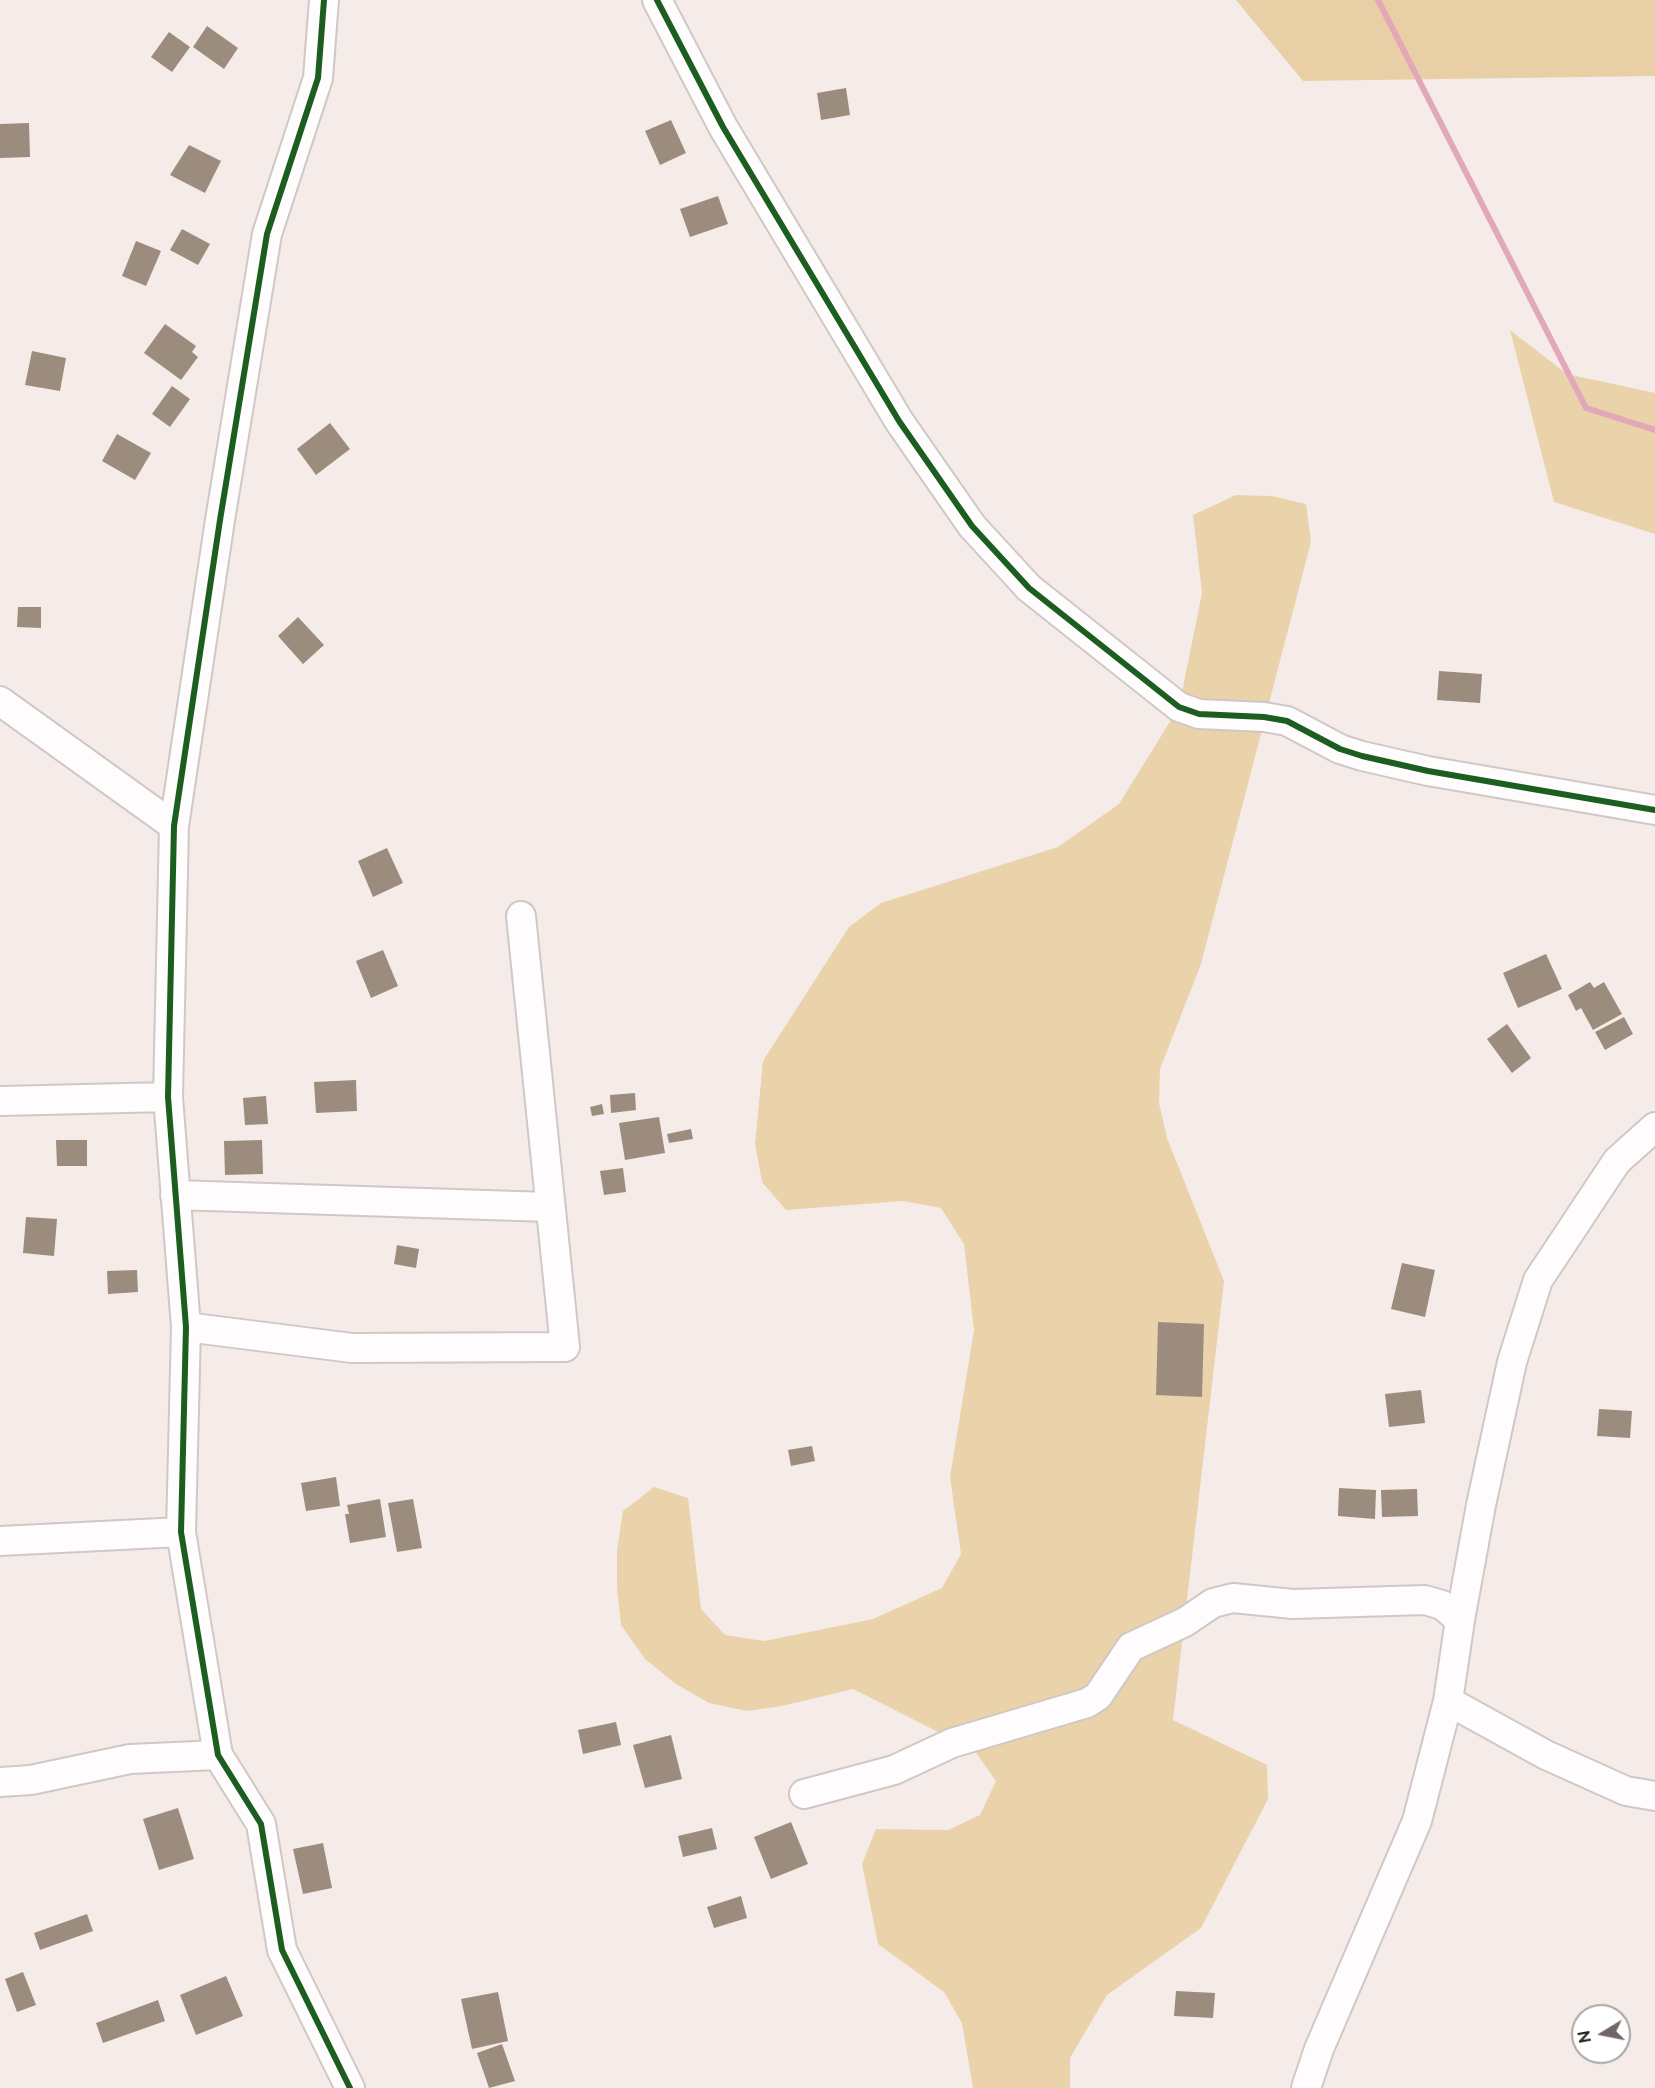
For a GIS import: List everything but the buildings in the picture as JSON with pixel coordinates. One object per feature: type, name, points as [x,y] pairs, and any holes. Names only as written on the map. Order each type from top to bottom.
[{"type":"street","points":[[324,0],[318,78],[267,234],[174,825],[168,1097],[186,1327],[181,1532],[218,1755],[261,1824],[282,1950],[350,2088]]},
{"type":"street","points":[[657,0],[723,127],[899,421],[972,526],[1039,595],[1179,707],[1198,714],[1287,721],[1340,749],[1362,756],[1428,771],[1655,810]]},
{"type":"street","points":[[0,701],[174,825]]},
{"type":"street","points":[[186,1327],[352,1348],[565,1347],[520,916]]},
{"type":"street","points":[[0,1101],[168,1097]]},
{"type":"street","points":[[1306,2088],[1319,2049],[1417,1821],[1448,1701],[1460,1620],[1512,1362],[1538,1280],[1617,1161],[1655,1126]]},
{"type":"street","points":[[175,1195],[549,1207]]},
{"type":"street","points":[[0,1541],[181,1532]]},
{"type":"street","points":[[804,1794],[894,1770],[952,1743],[1087,1703],[1098,1696],[1131,1647],[1185,1622],[1213,1603],[1233,1598],[1293,1604],[1425,1600],[1442,1605],[1460,1620]]},
{"type":"street","points":[[1448,1701],[1545,1755],[1626,1791],[1655,1796]]},
{"type":"street","points":[[0,1782],[31,1780],[130,1759],[218,1755]]},
{"type":"shaded area","points":[[1236,0],[1655,0],[1655,76],[1303,81]]},
{"type":"shaded area","points":[[1510,330],[1567,374],[1655,393],[1655,534],[1554,502]]},
{"type":"shaded area","points":[[1236,495],[1272,496],[1306,504],[1311,542],[1201,964],[1160,1069],[1159,1103],[1167,1138],[1224,1281],[1173,1720],[1267,1765],[1268,1799],[1201,1928],[1107,1995],[1070,2058],[1070,2088],[973,2088],[962,2023],[944,1992],[878,1944],[862,1864],[876,1829],[948,1830],[980,1815],[996,1781],[974,1750],[853,1689],[782,1706],[747,1711],[709,1703],[676,1684],[645,1659],[621,1625],[617,1588],[617,1550],[623,1511],[654,1487],[688,1498],[701,1609],[725,1635],[764,1641],[873,1619],[942,1588],[961,1554],[950,1477],[974,1330],[964,1244],[941,1208],[903,1201],[786,1210],[762,1182],[755,1144],[763,1061],[849,927],[881,903],[1058,847],[1119,804],[1179,707],[1202,593],[1193,515]]},
{"type":"waterway","points":[[1378,0],[1586,408],[1655,430]]},
{"type":"cycle path","points":[[324,0],[318,78],[267,234],[220,520],[174,826],[168,1097],[186,1327],[181,1532],[218,1755],[261,1824],[282,1950],[350,2088]]},
{"type":"cycle path","points":[[657,0],[723,127],[899,421],[972,526],[1029,588],[1179,707],[1199,714],[1264,717],[1287,721],[1340,749],[1428,771],[1655,810]]}]
